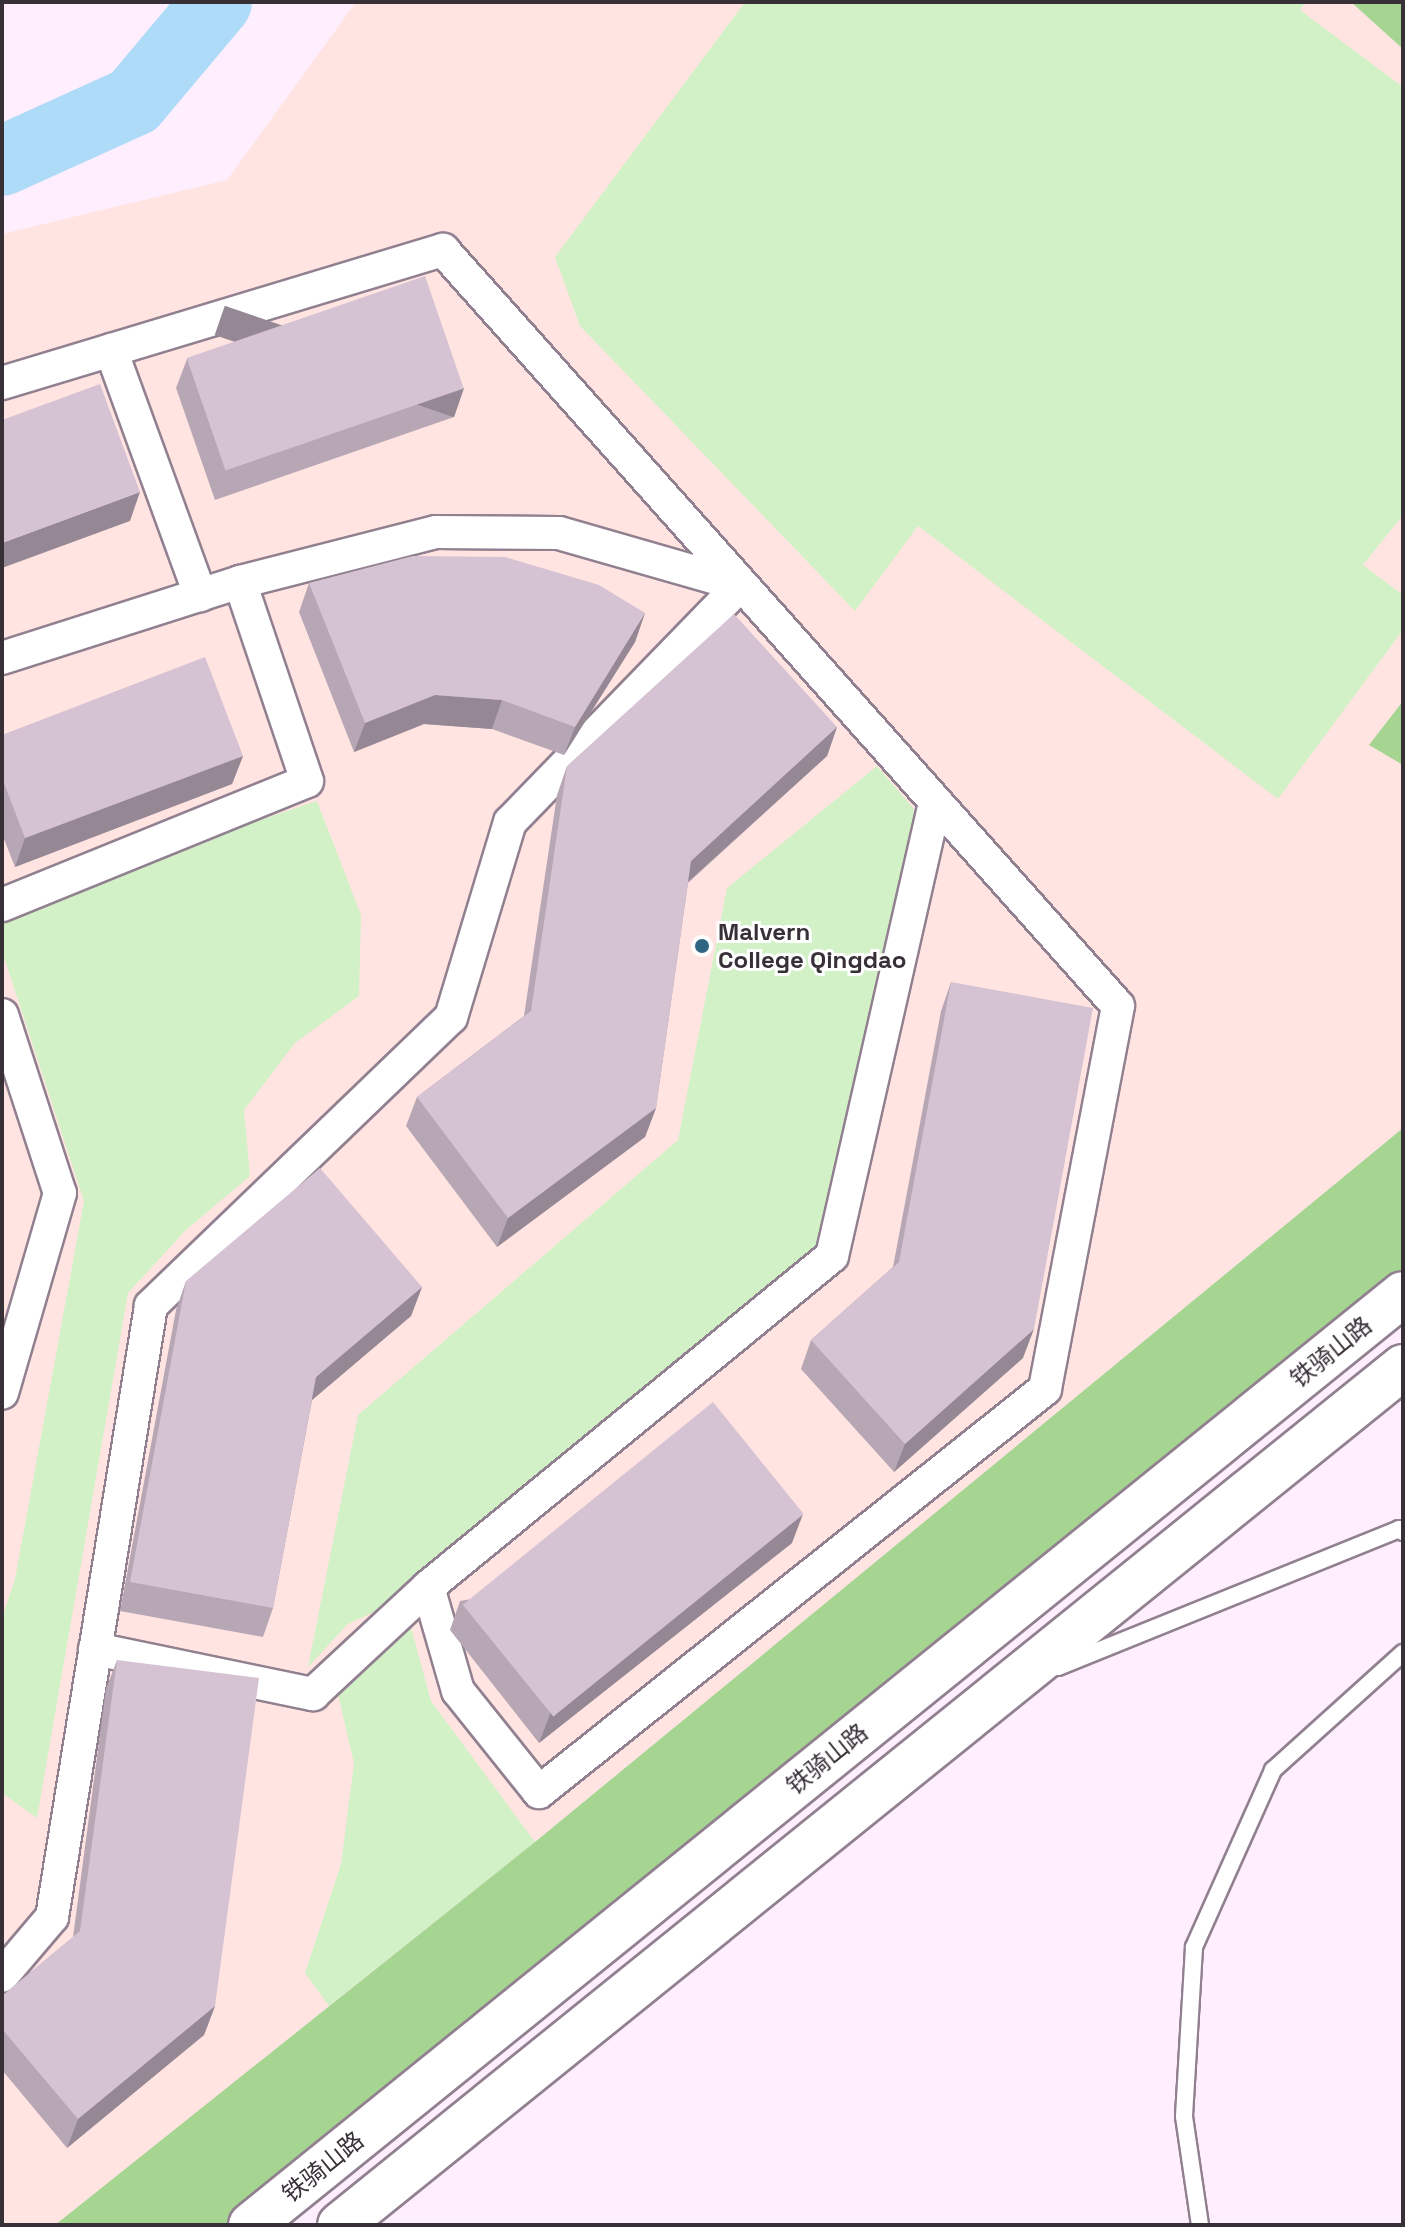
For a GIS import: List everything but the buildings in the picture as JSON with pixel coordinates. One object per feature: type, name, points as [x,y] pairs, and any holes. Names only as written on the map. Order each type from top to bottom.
[{"type":"main road","name":"铁骑山路","points":[[251,2225],[1403,1294]]},
{"type":"main road","points":[[340,2225],[1403,1367]]},
{"type":"street","points":[[2,383],[443,250],[1118,1006],[1045,1389],[539,1792],[458,1691],[428,1587]]},
{"type":"street","points":[[111,350],[200,595]]},
{"type":"street","points":[[2,658],[240,582],[436,532],[559,533],[740,585]]},
{"type":"street","points":[[2,905],[307,781],[240,582]]},
{"type":"street","points":[[2,1976],[52,1917],[151,1306],[451,1017],[510,822],[740,585]]},
{"type":"street","points":[[95,1649],[313,1694],[428,1587],[832,1256],[935,803]]},
{"type":"street","points":[[2,1015],[60,1193],[2,1393]]},
{"type":"lane","points":[[1004,1689],[1399,1529],[1403,1532]]},
{"type":"lane","points":[[1200,2225],[1184,2116],[1194,1947],[1273,1770],[1403,1653]]},
{"type":"shaded area","name":"Malvern College Qingdao","points":[[356,2],[1351,2],[1403,49],[1403,701],[1370,745],[1403,765],[1403,1128],[535,1842],[55,2225],[2,2225],[2,234],[227,180]]},
{"type":"green space","points":[[745,2],[1306,2],[1300,10],[1403,87],[1403,515],[1363,565],[1403,595],[1403,630],[1278,799],[918,526],[855,611],[580,326],[555,257]]},
{"type":"green space","points":[[1351,2],[1403,2],[1403,49]]},
{"type":"green space","points":[[1403,701],[1403,765],[1369,745]]},
{"type":"green space","points":[[877,766],[926,823],[832,1256],[428,1587],[348,1624],[308,1667],[358,1415],[678,1140],[727,888]]},
{"type":"green space","points":[[317,801],[361,915],[359,996],[295,1043],[244,1110],[250,1176],[186,1230],[128,1293],[37,1818],[2,1793],[2,1618],[15,1579],[84,1201],[2,951],[2,906]]},
{"type":"green space","points":[[1403,1128],[1403,1294],[251,2225],[55,2225],[535,1842]]},
{"type":"green space","points":[[411,1627],[431,1701],[535,1842],[329,2006],[305,1973],[341,1864],[354,1763],[336,1686],[353,1659]]},
{"type":"waterway","points":[[2,161],[134,101],[217,2]]},
{"type":"place","name":"Malvern College Qingdao","points":[[702,946]]}]
